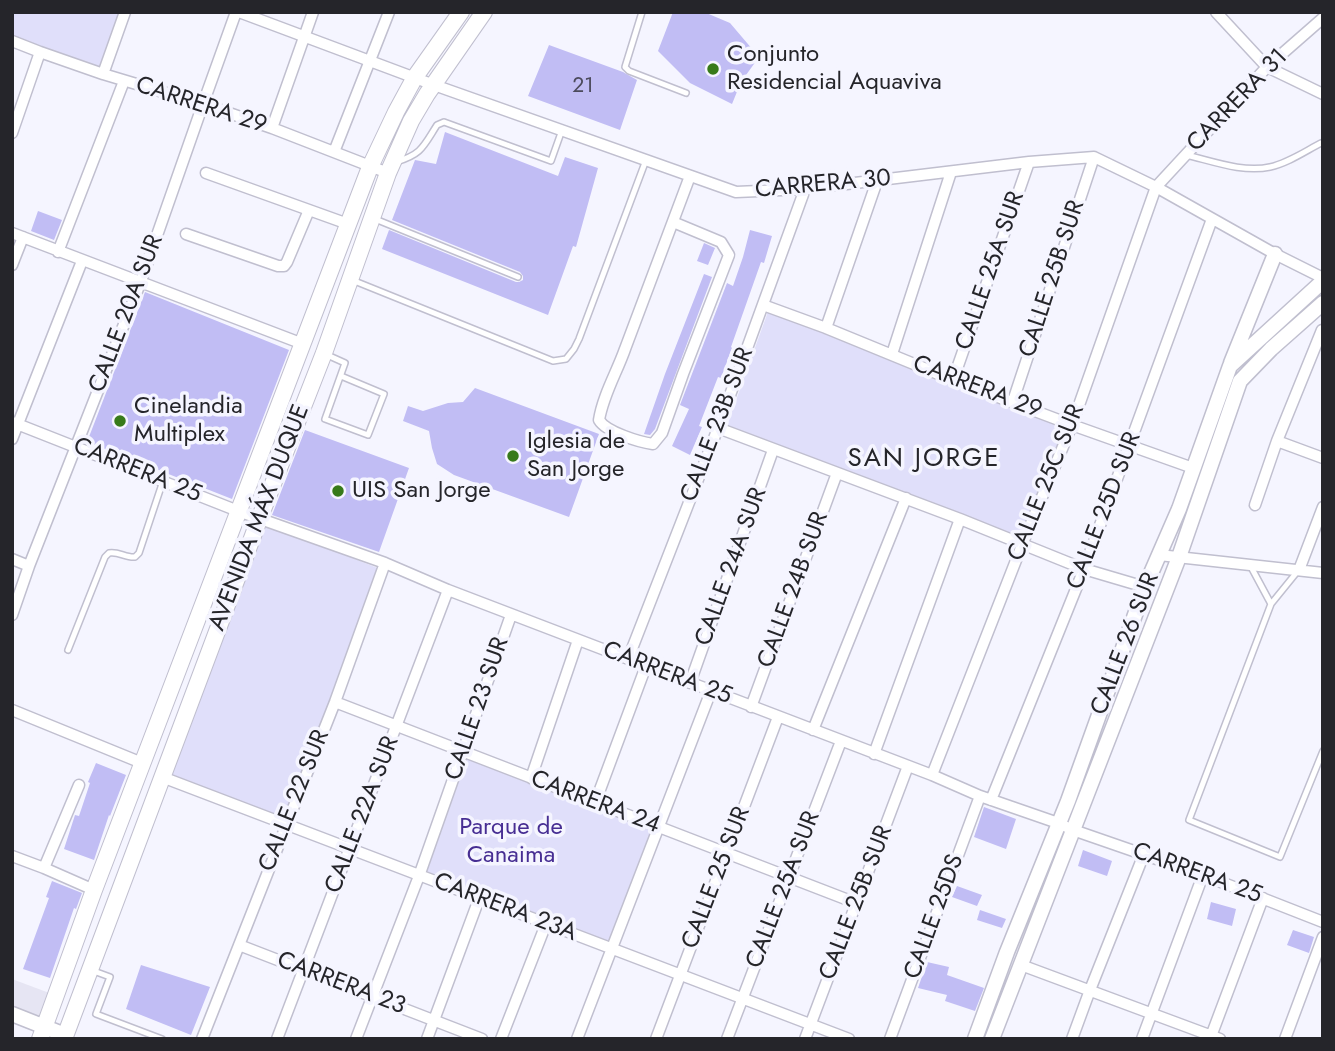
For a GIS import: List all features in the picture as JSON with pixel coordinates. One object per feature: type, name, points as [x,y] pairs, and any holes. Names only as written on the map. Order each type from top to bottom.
[{"type":"main road","name":"AVENIDA MÁX DUQUE","points":[[42,1033],[142,763],[370,167],[415,77],[461,12]]},
{"type":"main road","name":"AVENIDA MÁX DUQUE","points":[[68,1037],[89,970],[324,353],[391,168],[411,121],[484,12]]},
{"type":"street","points":[[103,74],[125,12]]},
{"type":"street","name":"CARRERA 30","points":[[238,12],[736,192],[804,189],[1094,156]]},
{"type":"street","name":"CALLE 20A SUR","points":[[12,615],[141,281],[202,104],[238,12]]},
{"type":"street","points":[[272,128],[313,12]]},
{"type":"street","points":[[334,152],[389,12]]},
{"type":"street","points":[[1220,14],[1266,67],[1323,94]]},
{"type":"street","name":"CARRERA 31","points":[[1156,187],[1266,67],[1323,18]]},
{"type":"street","name":"CARRERA 29","points":[[12,41],[103,74],[272,128],[370,167],[391,168]]},
{"type":"street","points":[[12,133],[40,52]]},
{"type":"street","points":[[58,251],[124,81]]},
{"type":"street","points":[[1094,156],[1156,187],[1323,280]]},
{"type":"street","name":"CALLE 25B SUR","points":[[1013,401],[1094,156]]},
{"type":"street","name":"CALLE 25A SUR","points":[[953,380],[1029,162]]},
{"type":"street","points":[[892,354],[951,172]]},
{"type":"street","points":[[205,173],[348,224]]},
{"type":"street","points":[[673,222],[722,242],[729,254],[662,433],[653,444],[609,429],[599,420],[604,399],[690,176]]},
{"type":"street","points":[[825,328],[877,181]]},
{"type":"street","name":"CALLE 25C SUR","points":[[932,775],[1072,425],[1156,187]]},
{"type":"street","name":"CALLE 23B SUR","points":[[628,659],[718,428],[804,189]]},
{"type":"street","points":[[186,234],[284,266],[309,210]]},
{"type":"street","name":"CALLE 25D SUR","points":[[992,800],[1084,569],[1212,219]]},
{"type":"street","points":[[12,265],[18,235],[303,344]]},
{"type":"street","points":[[1230,366],[1275,254]]},
{"type":"street","points":[[12,439],[15,423],[82,261]]},
{"type":"street","name":"CALLE 26 SUR","points":[[975,1039],[1068,801],[1146,587],[1179,509],[1230,366],[1323,280]]},
{"type":"street","name":"CALLE 26 SUR","points":[[992,1039],[1179,557],[1240,381],[1323,303]]},
{"type":"street","name":"CARRERA 29","points":[[763,304],[953,380],[1193,468]]},
{"type":"street","points":[[1255,505],[1322,330]]},
{"type":"street","name":"CARRERA 25","points":[[15,423],[238,511],[386,563],[511,615],[932,775],[980,796],[1203,875],[1323,922]]},
{"type":"street","points":[[718,428],[906,498],[1084,569],[1146,587]]},
{"type":"street","points":[[1277,442],[1323,458]]},
{"type":"street","name":"CALLE 24A SUR","points":[[691,683],[773,450]]},
{"type":"street","name":"CALLE 24B SUR","points":[[751,707],[836,473]]},
{"type":"street","points":[[813,730],[906,498]]},
{"type":"street","points":[[1300,570],[1323,507]]},
{"type":"street","points":[[874,754],[960,519]]},
{"type":"street","points":[[1159,555],[1323,573]]},
{"type":"street","points":[[12,559],[29,566]]},
{"type":"street","name":"CALLE 22 SUR","points":[[202,1039],[335,702],[386,563]]},
{"type":"street","name":"CALLE 22A SUR","points":[[277,1039],[448,590]]},
{"type":"street","name":"CALLE 23 SUR","points":[[356,1039],[419,876],[511,615]]},
{"type":"street","points":[[531,778],[578,640]]},
{"type":"street","points":[[595,803],[646,666]]},
{"type":"street","points":[[577,1039],[711,691]]},
{"type":"street","name":"CARRERA 24","points":[[335,702],[856,903]]},
{"type":"street","points":[[12,710],[142,763]]},
{"type":"street","name":"CALLE 25 SUR","points":[[656,1039],[778,717]]},
{"type":"street","name":"CALLE 25A SUR","points":[[727,1039],[841,741]]},
{"type":"street","name":"CALLE 25B SUR","points":[[805,1039],[908,766]]},
{"type":"street","name":"CARRERA 23A","points":[[162,778],[849,1039]]},
{"type":"street","points":[[44,868],[79,785]]},
{"type":"street","name":"CALLE 25DS","points":[[890,1039],[980,796]]},
{"type":"street","points":[[1072,1039],[1144,854]]},
{"type":"street","points":[[12,856],[94,890]]},
{"type":"street","points":[[1142,1039],[1203,875]]},
{"type":"street","points":[[1021,965],[1214,1038],[1263,898]]},
{"type":"street","points":[[427,1039],[479,899]]},
{"type":"street","points":[[501,1039],[546,924]]},
{"type":"street","points":[[1285,1039],[1323,937]]},
{"type":"street","name":"CARRERA 23","points":[[239,944],[482,1039]]},
{"type":"street","points":[[12,1014],[42,1033],[68,1037]]},
{"type":"lane","points":[[642,12],[625,66],[629,71],[686,93]]},
{"type":"lane","points":[[391,168],[421,150],[437,125],[444,122],[551,161],[562,130]]},
{"type":"lane","points":[[1186,155],[1244,168],[1267,168],[1285,162],[1321,143]]},
{"type":"lane","points":[[350,279],[553,360],[566,359],[579,339],[646,160]]},
{"type":"lane","points":[[373,218],[518,277]]},
{"type":"lane","points":[[324,353],[345,363],[325,419],[368,435],[384,394],[341,376]]},
{"type":"lane","points":[[68,650],[109,552],[131,557],[139,552],[163,481]]},
{"type":"lane","points":[[1250,565],[1271,604]]},
{"type":"lane","points":[[1300,570],[1271,604],[1189,820],[1280,857],[1323,751]]},
{"type":"lane","points":[[89,970],[110,977],[96,1014],[162,1039]]},
{"type":"shaded area","points":[[12,979],[52,994],[41,1025],[12,1013]]},
{"type":"green space","points":[[12,12],[120,12],[100,71],[12,38]]},
{"type":"green space","points":[[769,309],[1066,425],[1017,540],[726,428]]},
{"type":"green space","points":[[260,521],[380,569],[330,707],[283,819],[166,773]]},
{"type":"green space","name":"Parque de Canaima","points":[[467,757],[654,829],[609,945],[424,875]]},
{"type":"building","name":"Conjunto Residencial Aquaviva","points":[[673,12],[704,12],[730,23],[759,57],[741,82],[732,104],[690,83],[658,51]]},
{"type":"building","points":[[549,45],[623,72],[637,80],[620,130],[528,96]]},
{"type":"building","points":[[445,132],[558,176],[565,157],[598,168],[576,247],[573,246],[548,315],[382,249],[389,230],[516,282],[523,280],[520,272],[392,220],[415,160],[436,164]]},
{"type":"building","points":[[38,211],[62,220],[54,240],[31,231]]},
{"type":"building","points":[[750,230],[772,236],[690,455],[672,446],[689,409],[680,405],[727,283],[733,286]]},
{"type":"building","points":[[704,243],[715,248],[708,265],[697,261]]},
{"type":"building","points":[[704,274],[712,277],[655,429],[650,435],[644,434],[665,374]]},
{"type":"building","points":[[145,292],[289,350],[232,499],[87,442]]},
{"type":"building","name":"Iglesia de San Jorge","points":[[475,388],[599,434],[569,517],[454,475],[437,464],[429,431],[403,421],[408,406],[423,411],[448,403],[463,402]]},
{"type":"building","name":"UIS San Jorge","points":[[305,430],[409,468],[379,552],[272,515]]},
{"type":"building","points":[[96,763],[126,775],[94,860],[64,849],[75,815],[79,816]]},
{"type":"building","points":[[984,807],[1016,819],[1006,849],[974,837]]},
{"type":"building","points":[[1083,850],[1112,861],[1107,876],[1078,866]]},
{"type":"building","points":[[52,881],[82,893],[76,909],[74,908],[50,978],[23,969],[49,898],[46,897]]},
{"type":"building","points":[[957,886],[982,895],[977,906],[952,897]]},
{"type":"building","points":[[1211,902],[1236,909],[1232,926],[1207,919]]},
{"type":"building","points":[[980,910],[1006,919],[1002,928],[977,920]]},
{"type":"building","points":[[1293,930],[1314,937],[1309,953],[1287,945]]},
{"type":"building","points":[[927,962],[949,967],[947,975],[984,988],[975,1011],[945,1001],[947,995],[918,988]]},
{"type":"building","points":[[141,965],[210,987],[191,1035],[126,1009]]},
{"type":"place","name":"Conjunto Residencial Aquaviva","points":[[713,69]]},
{"type":"place","name":"Cinelandia Multiplex","points":[[120,421]]},
{"type":"place","name":"Iglesia de San Jorge","points":[[513,456]]},
{"type":"place","name":"UIS San Jorge","points":[[338,491]]},
{"type":"district","name":"SAN JORGE","points":[[924,460]]}]
